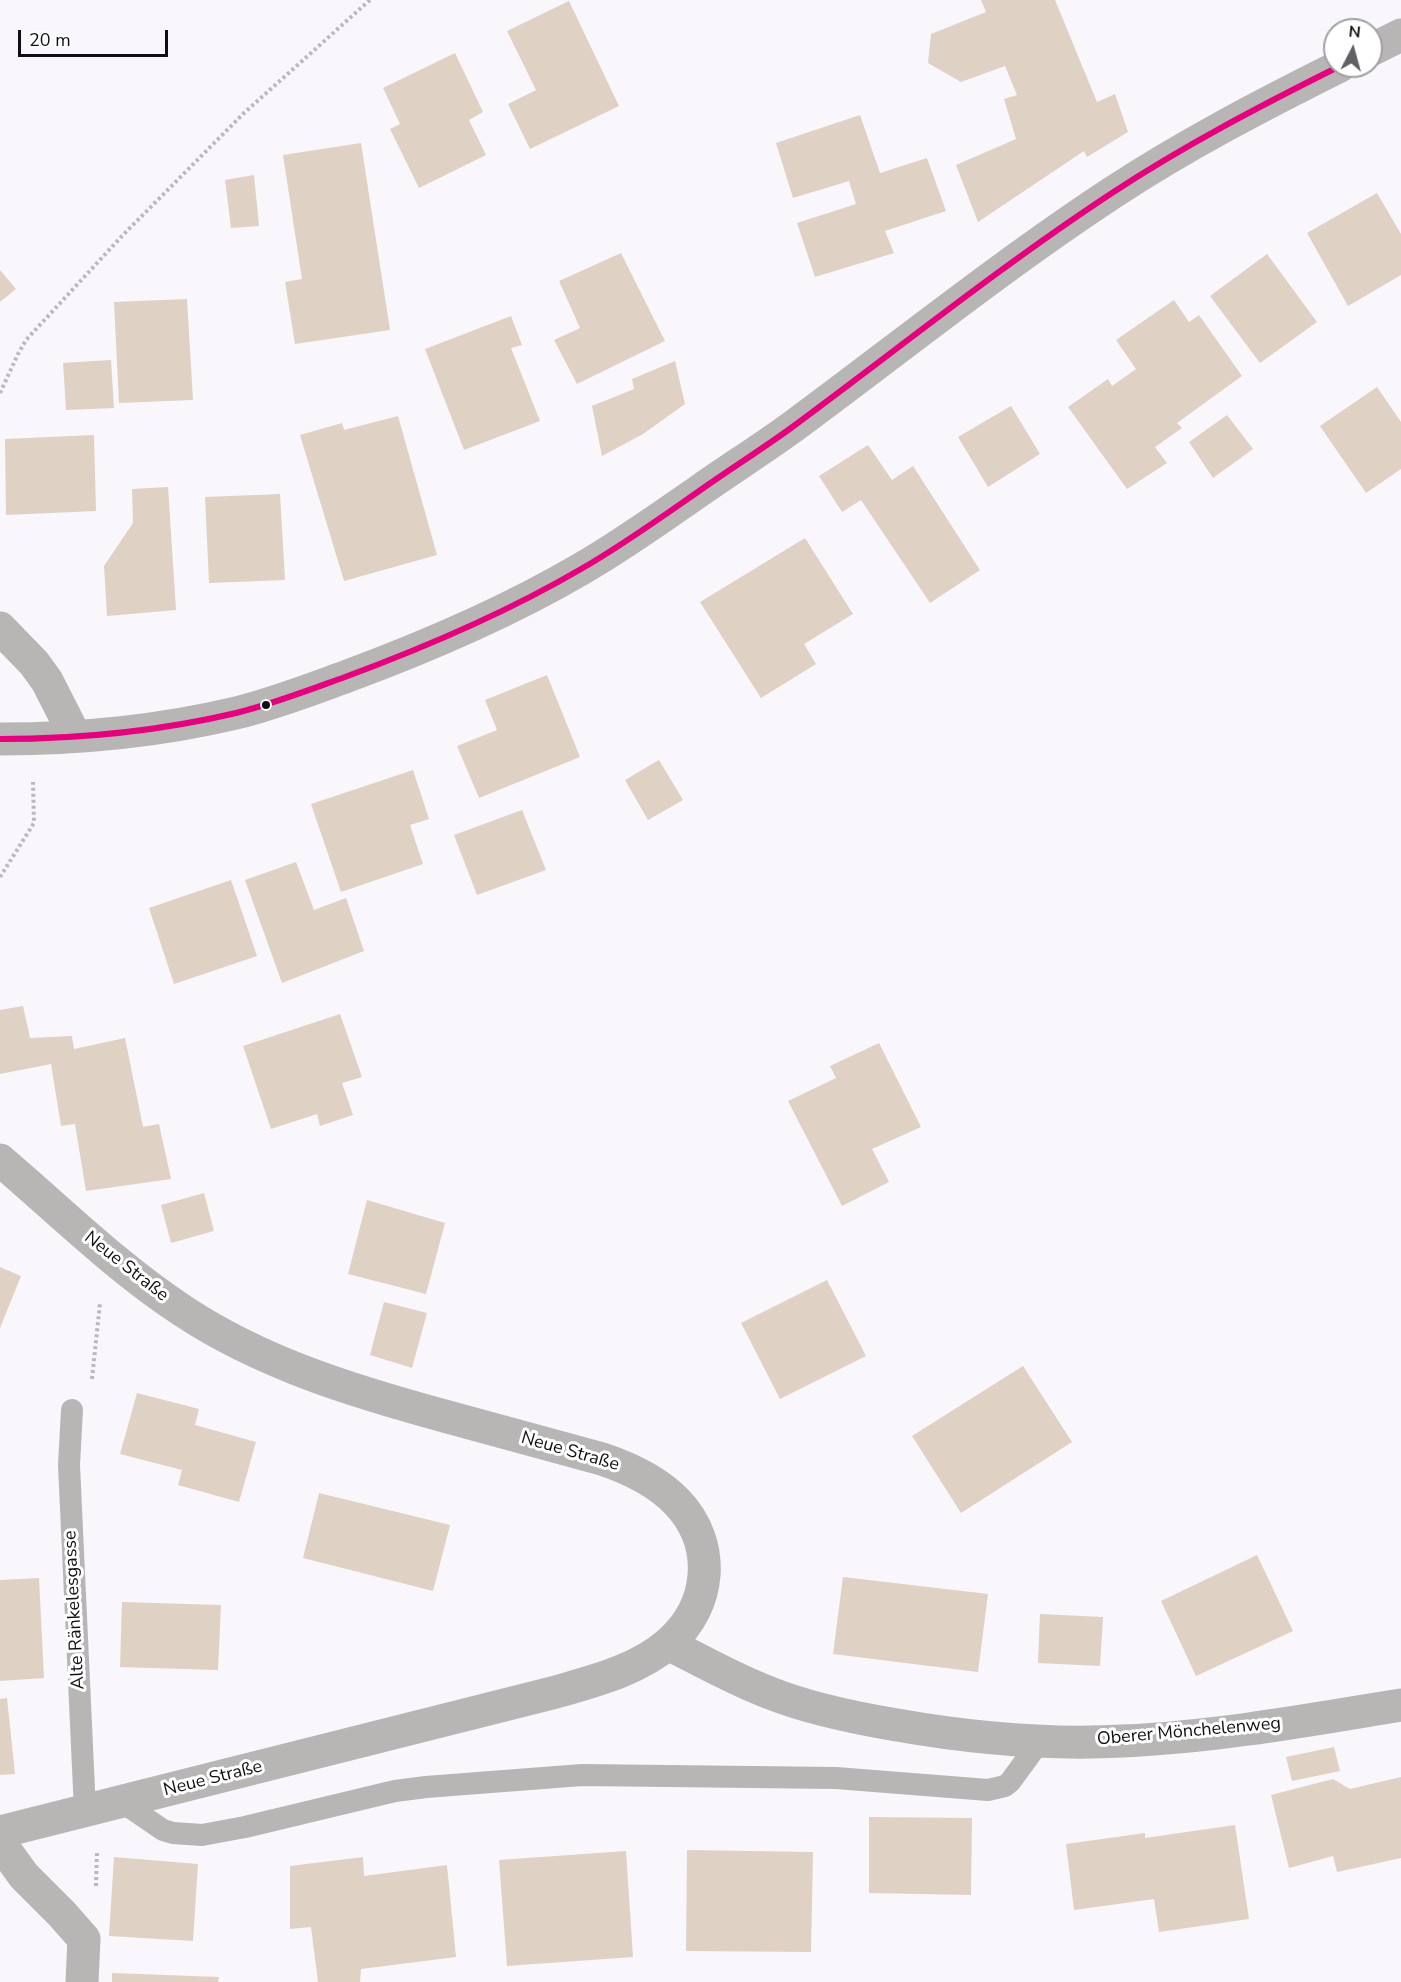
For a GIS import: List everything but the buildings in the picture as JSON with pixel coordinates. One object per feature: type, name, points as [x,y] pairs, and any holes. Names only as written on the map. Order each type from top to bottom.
[{"type":"street","points":[[1383,44],[1401,35]]},
{"type":"street","points":[[15,739],[75,736],[192,722],[233,713],[273,702],[431,644],[523,601],[583,568],[770,442],[1016,259],[1114,191],[1208,135],[1323,75]]},
{"type":"street","points":[[0,628],[34,663],[47,681],[75,736]]},
{"type":"street","name":"Neue Straße","points":[[0,1832],[556,1692],[627,1668],[668,1644],[684,1627],[701,1597],[705,1568],[702,1548],[691,1522],[676,1501],[661,1488],[625,1466],[386,1400],[334,1384],[275,1361],[184,1312],[107,1254],[3,1166]]},
{"type":"street","name":"Oberer Mönchelenweg","points":[[668,1644],[772,1694],[827,1710],[919,1729],[1040,1741],[1122,1741],[1178,1737],[1248,1729],[1401,1705]]},
{"type":"street","points":[[0,1843],[24,1876],[84,1939],[82,1982]]},
{"type":"lane","name":"Alte Ränkelesgasse","points":[[72,1410],[69,1476],[85,1811]]},
{"type":"lane","points":[[122,1802],[163,1830],[201,1835],[245,1827],[395,1791],[582,1775],[836,1778],[988,1790],[1005,1786],[1010,1782],[1040,1741]]},
{"type":"path","points":[[0,393],[26,340],[122,236],[244,113],[370,0]]},
{"type":"path","points":[[0,876],[34,823],[15,739]]},
{"type":"path","points":[[72,1410],[90,1402],[107,1254]]},
{"type":"path","points":[[96,1888],[98,1848]]},
{"type":"transit line","points":[[0,739],[119,733],[178,725],[250,709],[304,692],[406,654],[524,600],[612,550],[791,428],[990,279],[1112,193],[1167,158],[1224,126],[1323,75]]}]
